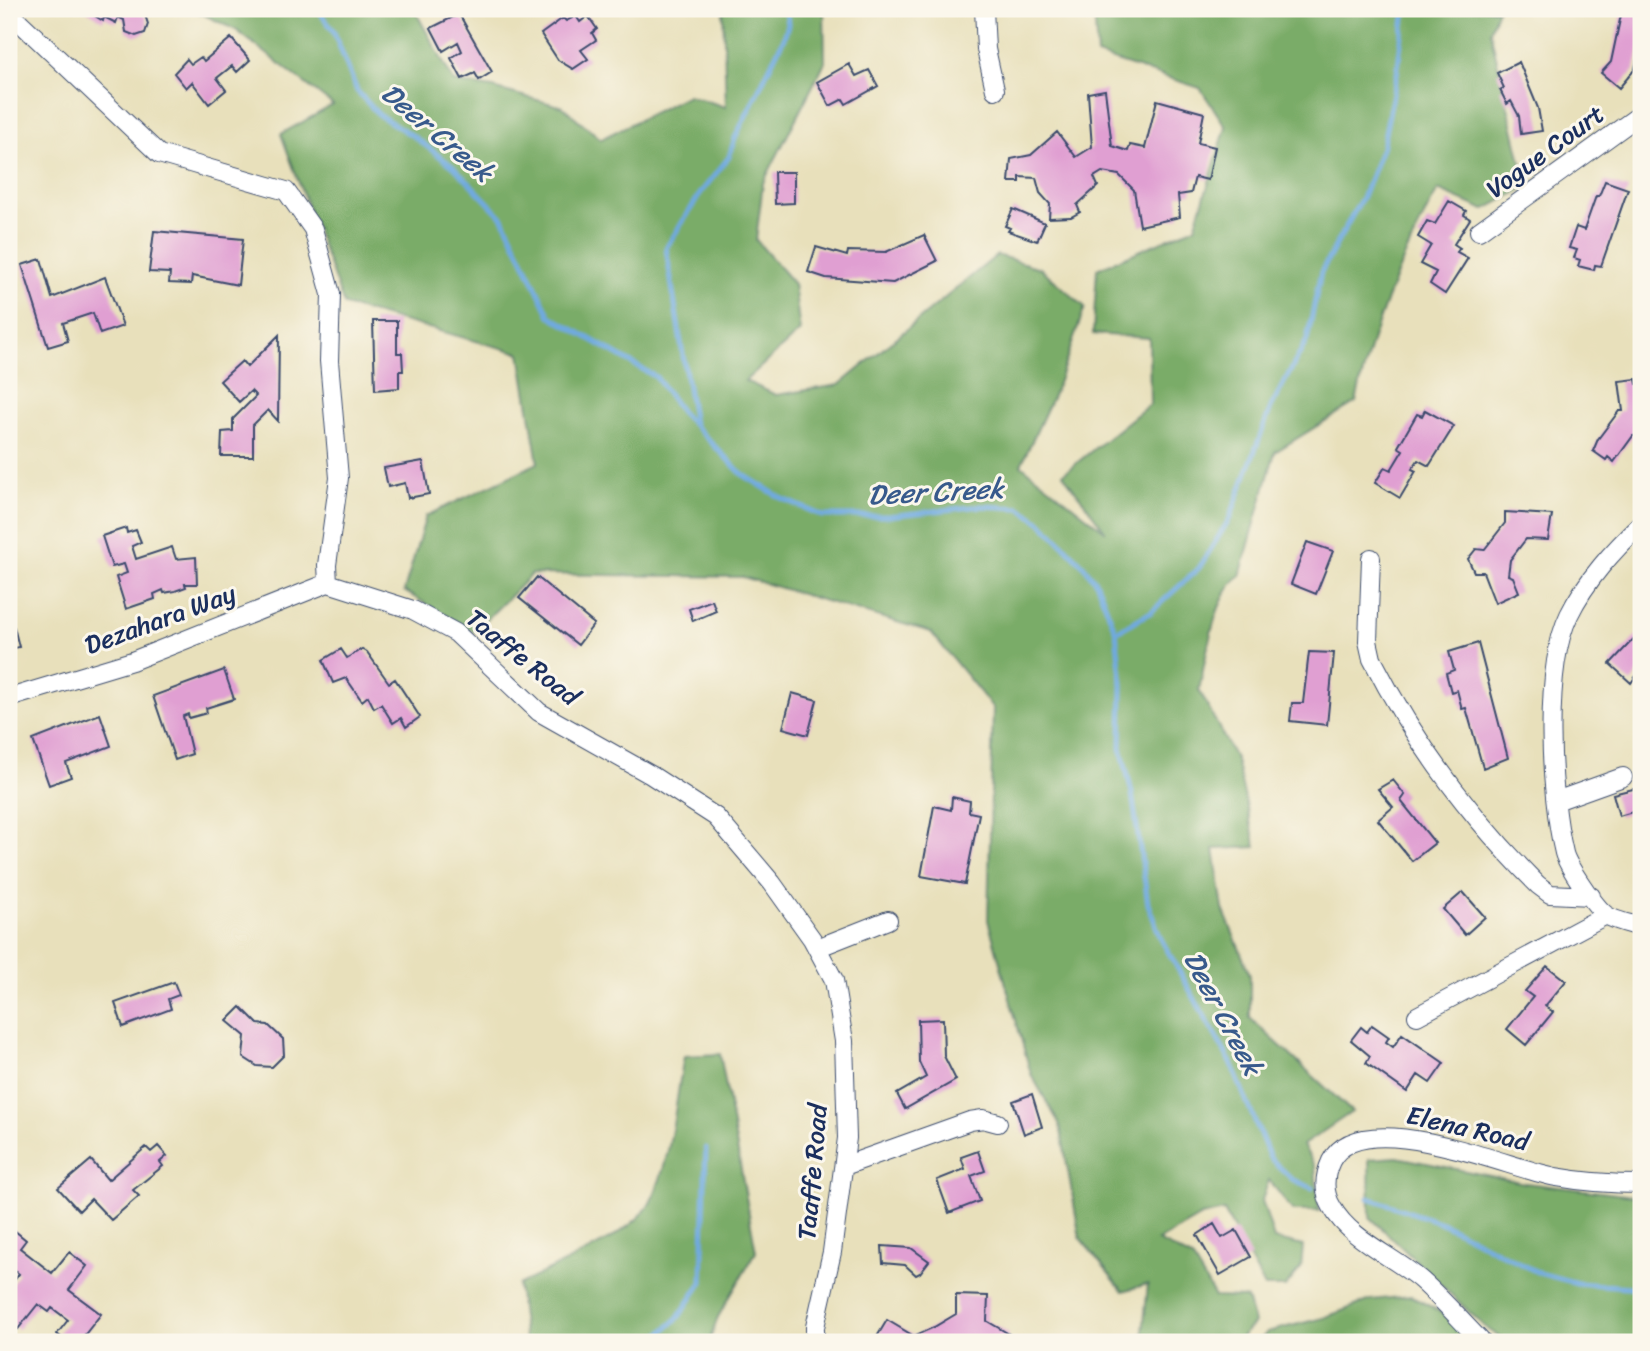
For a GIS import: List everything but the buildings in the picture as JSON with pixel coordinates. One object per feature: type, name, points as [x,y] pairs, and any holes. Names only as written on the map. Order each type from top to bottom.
[{"type":"street","points":[[984,9],[986,49],[995,90]]},
{"type":"street","points":[[9,12],[159,154],[286,191],[313,229],[331,294],[329,361],[339,478],[327,565],[328,583]]},
{"type":"street","name":"Vogue Court","points":[[1479,231],[1641,114]]},
{"type":"street","points":[[1641,524],[1608,556],[1568,617],[1555,673],[1551,721],[1556,801],[1565,856],[1606,915],[1641,927]]},
{"type":"street","points":[[1371,558],[1368,641],[1372,659],[1426,755],[1463,802],[1538,885],[1550,894],[1591,896]]},
{"type":"street","name":"Dezahara Way","points":[[9,698],[141,657],[328,583]]},
{"type":"street","name":"Taaffe Road","points":[[328,583],[413,610],[456,633],[540,712],[652,775],[716,817],[790,907],[817,948],[834,980],[844,1041],[847,1138],[832,1252],[815,1327],[815,1342]]},
{"type":"street","points":[[1556,801],[1622,777]]},
{"type":"street","points":[[1417,1016],[1606,915]]},
{"type":"street","points":[[817,948],[888,920]]},
{"type":"street","points":[[844,1166],[970,1121],[983,1119],[998,1123]]},
{"type":"street","name":"Elena Road","points":[[1482,1342],[1421,1281],[1346,1225],[1331,1206],[1325,1183],[1327,1170],[1343,1146],[1366,1136],[1409,1139],[1557,1177],[1641,1184]]},
{"type":"green space","points":[[192,9],[414,9],[454,82],[493,88],[563,107],[601,139],[688,95],[726,107],[723,9],[824,9],[825,62],[763,183],[756,240],[794,284],[800,331],[745,381],[776,395],[839,385],[997,255],[1040,268],[1085,307],[1056,389],[1021,465],[1106,532],[1063,474],[1150,404],[1149,338],[1093,334],[1097,269],[1195,227],[1226,127],[1200,88],[1097,55],[1094,9],[1498,9],[1490,31],[1527,187],[1484,210],[1438,190],[1389,293],[1370,347],[1356,402],[1275,452],[1240,576],[1231,585],[1217,612],[1199,690],[1236,760],[1256,847],[1214,849],[1223,909],[1250,975],[1250,1018],[1352,1112],[1303,1145],[1315,1167],[1319,1211],[1293,1211],[1269,1180],[1262,1200],[1274,1239],[1303,1246],[1301,1268],[1285,1287],[1265,1287],[1224,1211],[1201,1216],[1158,1241],[1192,1258],[1215,1297],[1247,1298],[1254,1323],[1237,1342],[1142,1342],[1148,1284],[1123,1291],[1080,1238],[1060,1125],[1031,1074],[988,920],[993,708],[931,632],[743,577],[532,574],[474,632],[404,591],[426,516],[538,463],[520,353],[344,305],[281,134],[333,105],[236,30]]},
{"type":"green space","points":[[720,1054],[756,1252],[718,1317],[709,1342],[525,1342],[518,1285],[610,1239],[641,1215],[650,1203],[663,1168],[684,1056]]},
{"type":"green space","points":[[1397,1157],[1525,1183],[1641,1197],[1641,1342],[1506,1342],[1484,1326],[1370,1217],[1369,1159]]},
{"type":"green space","points":[[1411,1296],[1454,1319],[1475,1342],[1259,1342],[1267,1332],[1323,1318],[1371,1300]]},
{"type":"waterway","name":"Deer Creek","points":[[317,9],[333,30],[357,91],[379,115],[413,136],[454,167],[503,218],[550,316],[656,377],[681,412],[742,474],[781,498],[823,516],[888,516],[981,506],[1020,508],[1043,524],[1084,566],[1097,584],[1116,632],[1122,685],[1121,748],[1132,793],[1148,904],[1161,939],[1231,1063],[1270,1158],[1292,1179],[1312,1188]]},
{"type":"waterway","points":[[694,425],[666,248],[702,191],[729,157],[735,138],[784,38],[788,24],[786,9]]},
{"type":"waterway","points":[[1116,632],[1151,612],[1199,568],[1230,518],[1271,407],[1307,340],[1321,272],[1363,196],[1382,148],[1397,74],[1405,9]]},
{"type":"waterway","points":[[656,1342],[658,1336],[678,1318],[702,1282],[706,1148]]},
{"type":"waterway","name":"Deer Creek","points":[[1369,1198],[1442,1223],[1539,1273],[1577,1283],[1641,1288]]}]
